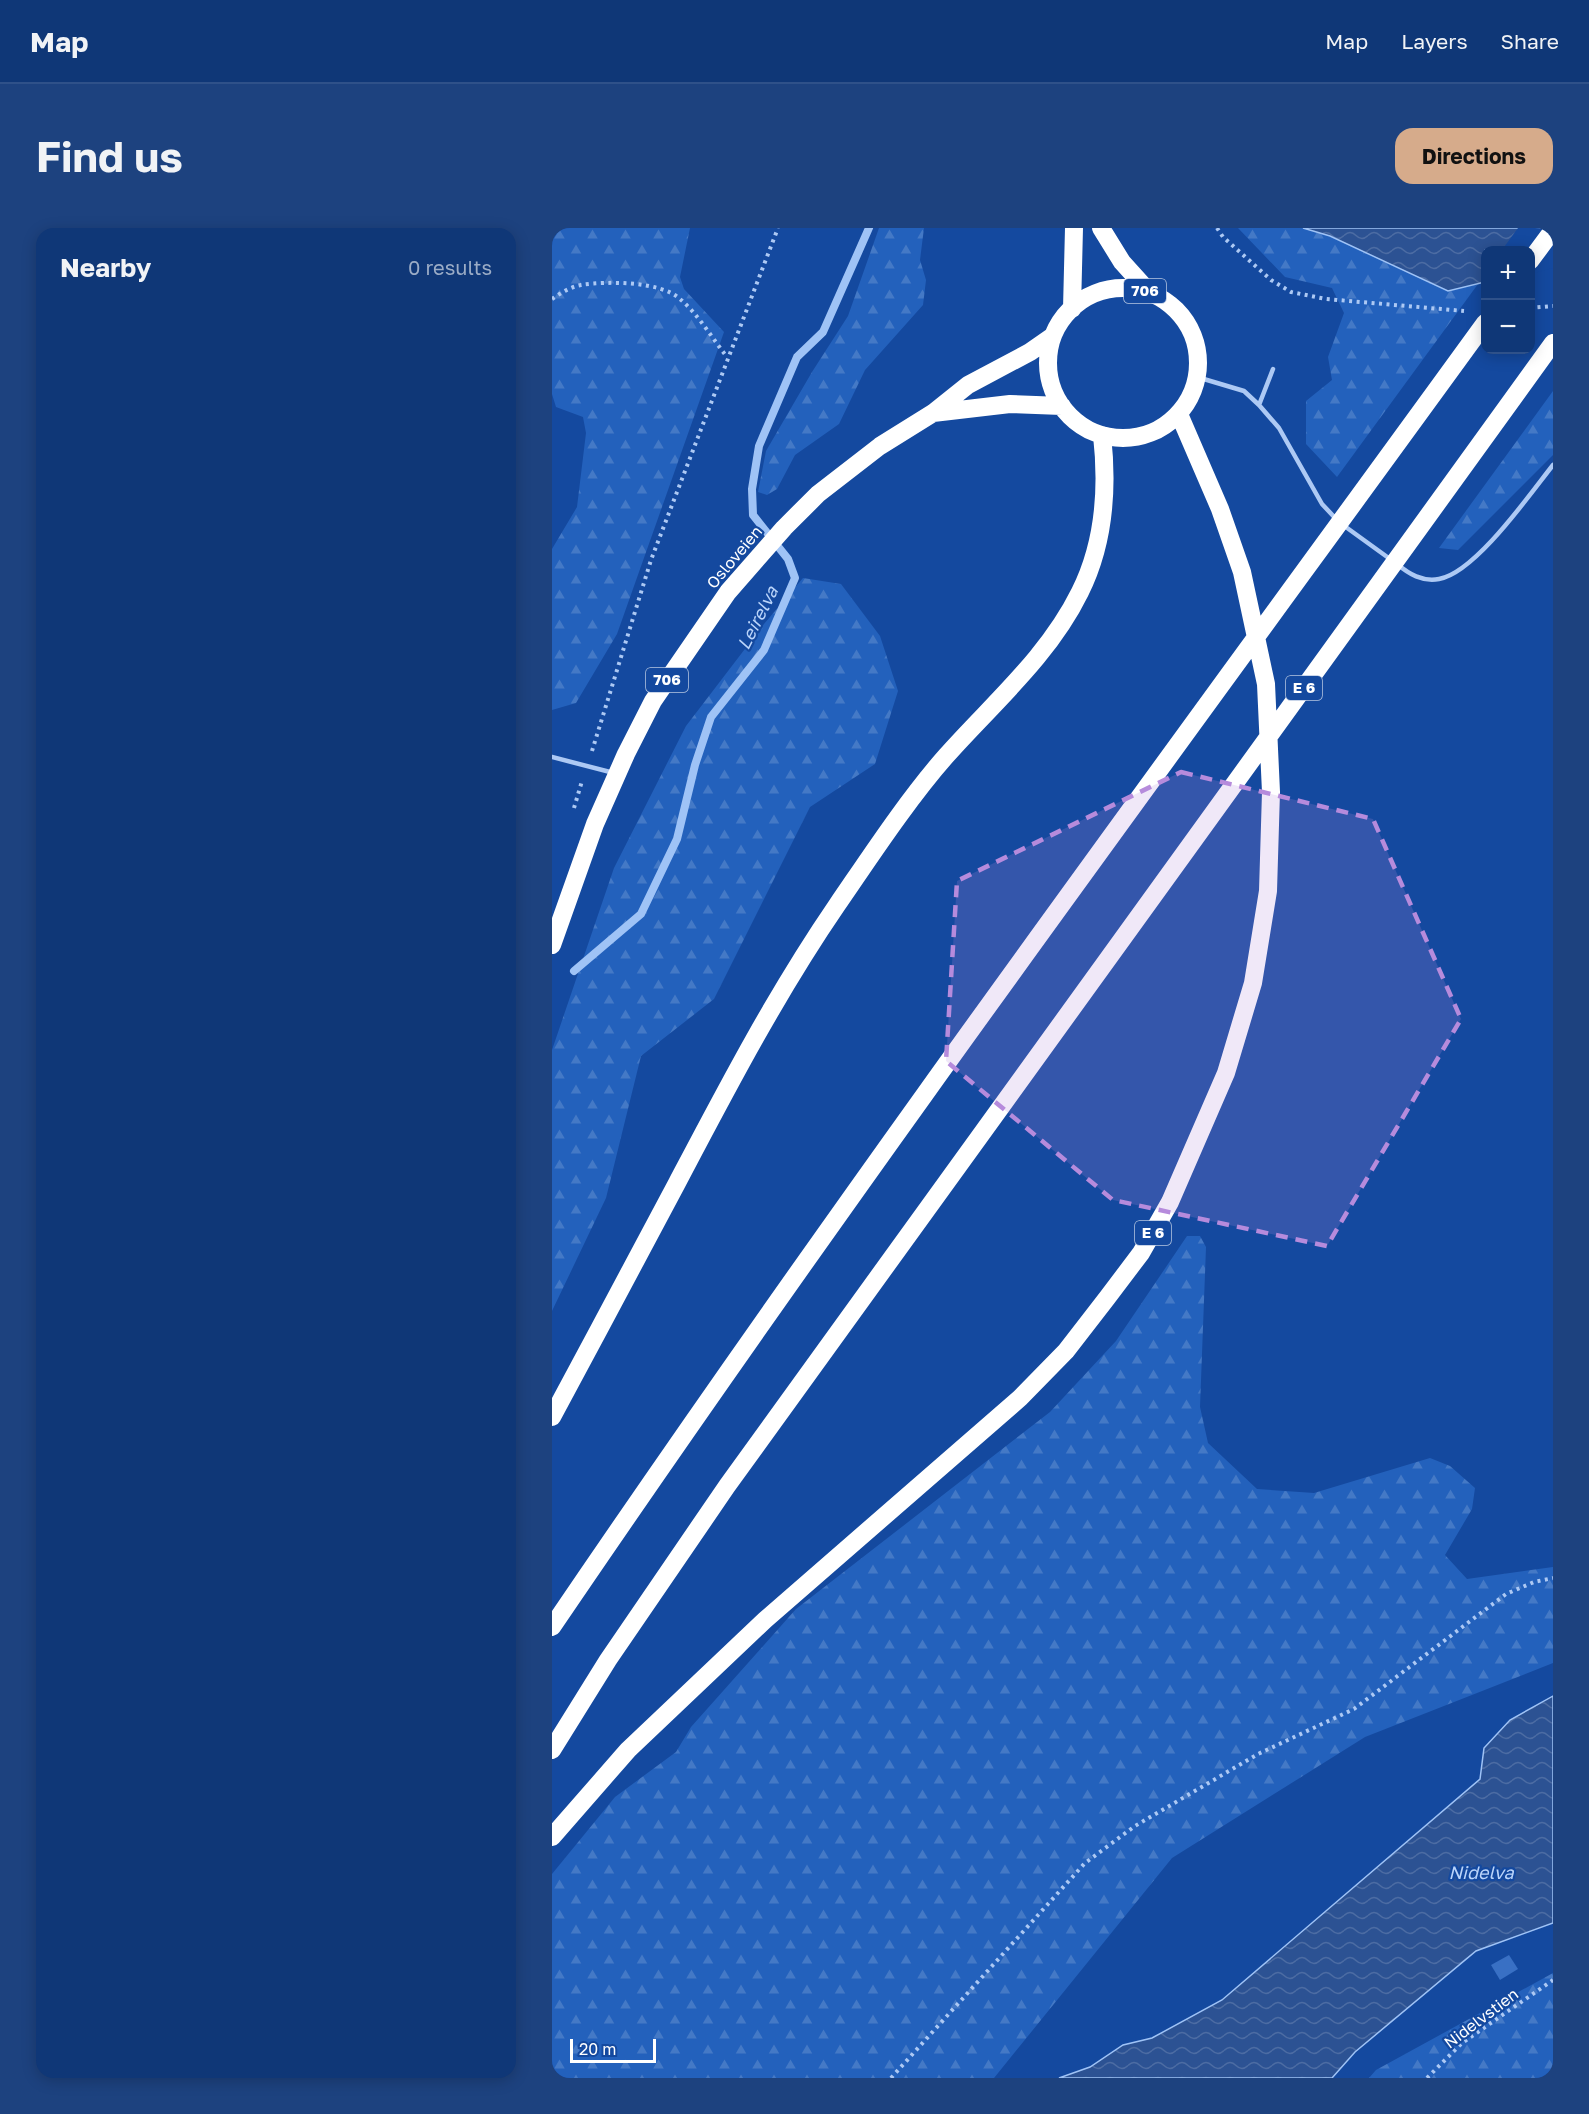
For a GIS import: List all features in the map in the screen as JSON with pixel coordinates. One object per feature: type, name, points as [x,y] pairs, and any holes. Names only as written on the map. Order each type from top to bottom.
[{"type":"highway","points":[[1072,309],[1074,228]]},
{"type":"highway","name":"706","points":[[1101,228],[1122,262],[1150,292]]},
{"type":"highway","points":[[1535,254],[1553,230]]},
{"type":"highway","name":"706","points":[[1131,288],[1150,292],[1168,302],[1182,316],[1192,332],[1198,351],[1197,377],[1189,400],[1179,414],[1152,433],[1119,438],[1102,435],[1080,423],[1062,405],[1049,375],[1049,355],[1053,336],[1063,318],[1093,294],[1112,289],[1131,288]]},
{"type":"highway","points":[[552,1628],[667,1458],[1480,317]]},
{"type":"highway","name":"Osloveien","points":[[553,940],[616,773],[653,701],[728,592],[784,528],[818,494],[880,446],[933,413],[968,385],[1030,352],[1053,336]]},
{"type":"highway","name":"E 6","points":[[552,1750],[608,1660],[727,1486],[1553,343]]},
{"type":"highway","name":"Osloveien","points":[[933,413],[1010,404],[1062,405]]},
{"type":"highway","name":"E 6","points":[[552,1837],[628,1750],[765,1620],[1020,1398],[1066,1351],[1141,1253],[1170,1202],[1226,1074],[1253,983],[1268,891],[1272,792],[1266,684],[1242,572],[1220,509],[1179,414]]},
{"type":"highway","points":[[552,1417],[786,982],[845,893],[944,758],[1039,657],[1062,626],[1081,590],[1094,555],[1101,525],[1105,466],[1102,435]]},
{"type":"lane","points":[[1259,405],[1273,369]]},
{"type":"lane","points":[[1197,377],[1244,391],[1279,428],[1332,517],[1407,572],[1427,580],[1438,580],[1458,571],[1497,535],[1553,465]]},
{"type":"lane","points":[[552,758],[587,764],[616,773]]},
{"type":"path","points":[[572,815],[651,560],[778,228]]},
{"type":"path","points":[[1217,228],[1223,237],[1271,280],[1291,292],[1326,299],[1454,312],[1480,317]]},
{"type":"path","points":[[552,298],[568,288],[600,283],[637,285],[669,292],[680,298],[727,357]]},
{"type":"path","points":[[1535,308],[1553,306]]},
{"type":"path","points":[[891,2078],[1084,1863],[1135,1826],[1258,1754],[1354,1709],[1506,1594],[1534,1582],[1553,1578]]},
{"type":"path","name":"Nidelvstien","points":[[1427,2078],[1462,2043],[1553,1980]]},
{"type":"highlighted area","points":[[1181,772],[1373,819],[1461,1019],[1327,1246],[1113,1200],[946,1061],[957,881]]},
{"type":"green space","points":[[552,228],[690,228],[680,277],[684,289],[724,332],[617,634],[576,703],[552,710],[552,549],[577,507],[586,433],[583,417],[556,407],[552,394]]},
{"type":"green space","points":[[879,228],[924,228],[920,260],[926,280],[923,305],[865,370],[839,424],[795,455],[777,489],[767,495],[758,492],[766,451],[848,316]]},
{"type":"green space","points":[[1238,228],[1303,228],[1330,236],[1448,291],[1478,284],[1337,477],[1306,444],[1306,401],[1332,380],[1328,357],[1344,313],[1332,288],[1285,277]]},
{"type":"green space","points":[[1553,391],[1553,455],[1458,550],[1439,548]]},
{"type":"green space","points":[[803,578],[841,584],[880,636],[898,691],[875,764],[810,807],[714,999],[641,1056],[606,1198],[552,1311],[552,1050],[614,868],[686,726],[764,624]]},
{"type":"green space","points":[[1187,1236],[1200,1236],[1206,1247],[1200,1407],[1208,1443],[1257,1489],[1314,1493],[1430,1458],[1450,1466],[1475,1488],[1472,1509],[1445,1555],[1467,1579],[1553,1567],[1553,1663],[1365,1737],[1172,1858],[994,2078],[552,2078],[552,1874],[615,1797],[676,1752],[691,1727],[796,1609],[1050,1412],[1116,1341]]},
{"type":"green space","points":[[1553,1973],[1553,2078],[1369,2078],[1376,2070]]},
{"type":"water","points":[[1303,228],[1553,228],[1534,246],[1481,246],[1481,283],[1448,291],[1330,236]]},
{"type":"water","name":"Nidelva","points":[[1553,1696],[1553,1923],[1476,1951],[1355,2052],[1332,2078],[1059,2078],[1090,2067],[1123,2045],[1152,2038],[1222,2000],[1480,1779],[1484,1748],[1510,1720]]},
{"type":"pier","points":[[1518,228],[1553,228],[1553,268],[1535,273],[1535,246],[1505,246]]},
{"type":"building","points":[[1509,1955],[1518,1969],[1500,1980],[1491,1965]]},
{"type":"waterway","name":"Leirelva","points":[[574,971],[641,914],[677,839],[695,765],[711,717],[764,650],[795,578],[788,559],[753,515],[752,489],[759,446],[797,357],[823,332],[869,228]]}]
